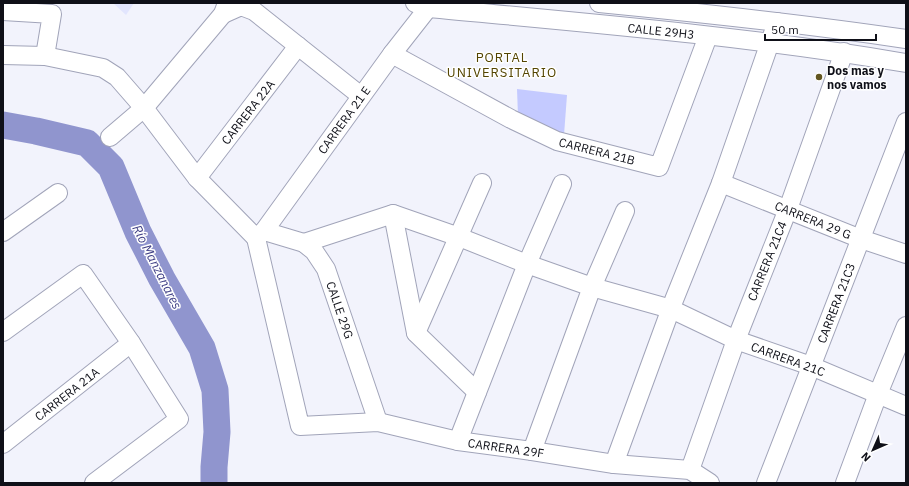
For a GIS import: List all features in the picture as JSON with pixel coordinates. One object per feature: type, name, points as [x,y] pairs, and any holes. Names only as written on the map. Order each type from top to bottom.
[{"type":"street","name":"CALLE 29H3","points":[[599,3],[722,9],[777,22],[906,39]]},
{"type":"street","name":"CALLE 29H3","points":[[425,5],[513,10],[708,36],[770,42],[844,52],[906,63]]},
{"type":"street","name":"CARRERA 21 E","points":[[260,235],[392,54],[425,5]]},
{"type":"street","points":[[110,137],[144,108],[225,8],[241,6],[254,12],[361,96]]},
{"type":"street","points":[[3,11],[52,14],[45,56]]},
{"type":"street","points":[[614,464],[671,308],[721,182],[777,22]]},
{"type":"street","name":"CARRERA 21B","points":[[392,54],[511,119],[557,141],[659,166],[708,36]]},
{"type":"street","name":"CARRERA 22A","points":[[197,178],[298,46]]},
{"type":"street","name":"CARRERA 21C4","points":[[690,470],[736,340],[788,209],[844,52]]},
{"type":"street","points":[[3,55],[45,56],[103,68],[116,77],[144,108],[197,178],[260,235]]},
{"type":"street","name":"CARRERA 21C3","points":[[766,483],[906,122]]},
{"type":"street","name":"CARRERA 29 G","points":[[721,182],[861,239],[906,254]]},
{"type":"street","points":[[416,333],[482,183]]},
{"type":"street","points":[[458,442],[527,264],[562,184]]},
{"type":"street","points":[[3,232],[58,193]]},
{"type":"street","points":[[532,451],[592,287],[625,211]]},
{"type":"street","points":[[304,243],[393,214],[592,287],[671,308]]},
{"type":"street","points":[[393,214],[416,333],[477,392]]},
{"type":"street","name":"CALLE 29G","points":[[260,235],[304,243],[314,251],[326,269],[378,422]]},
{"type":"street","name":"CARRERA 29F","points":[[260,235],[300,426],[378,422],[458,442],[532,451],[614,464],[690,470],[710,483]]},
{"type":"street","points":[[3,332],[83,274],[131,343],[179,419],[94,483]]},
{"type":"street","name":"CARRERA 21C","points":[[671,308],[736,340],[811,366],[906,406]]},
{"type":"street","points":[[845,483],[878,394],[906,326]]},
{"type":"street","name":"CARRERA 21A","points":[[3,444],[131,343]]},
{"type":"shaded area","points":[[113,3],[134,3],[126,15]]},
{"type":"shaded area","points":[[517,89],[567,95],[564,135],[518,116]]},
{"type":"waterway","name":"Río Manzanares","points":[[3,125],[87,143],[111,167],[138,232],[162,279],[202,348],[215,390],[217,432],[214,483]]},
{"type":"place","name":"Dos mas y nos vamos","points":[[819,77]]},
{"type":"district","name":"PORTAL UNIVERSITARIO","points":[[502,64]]}]
